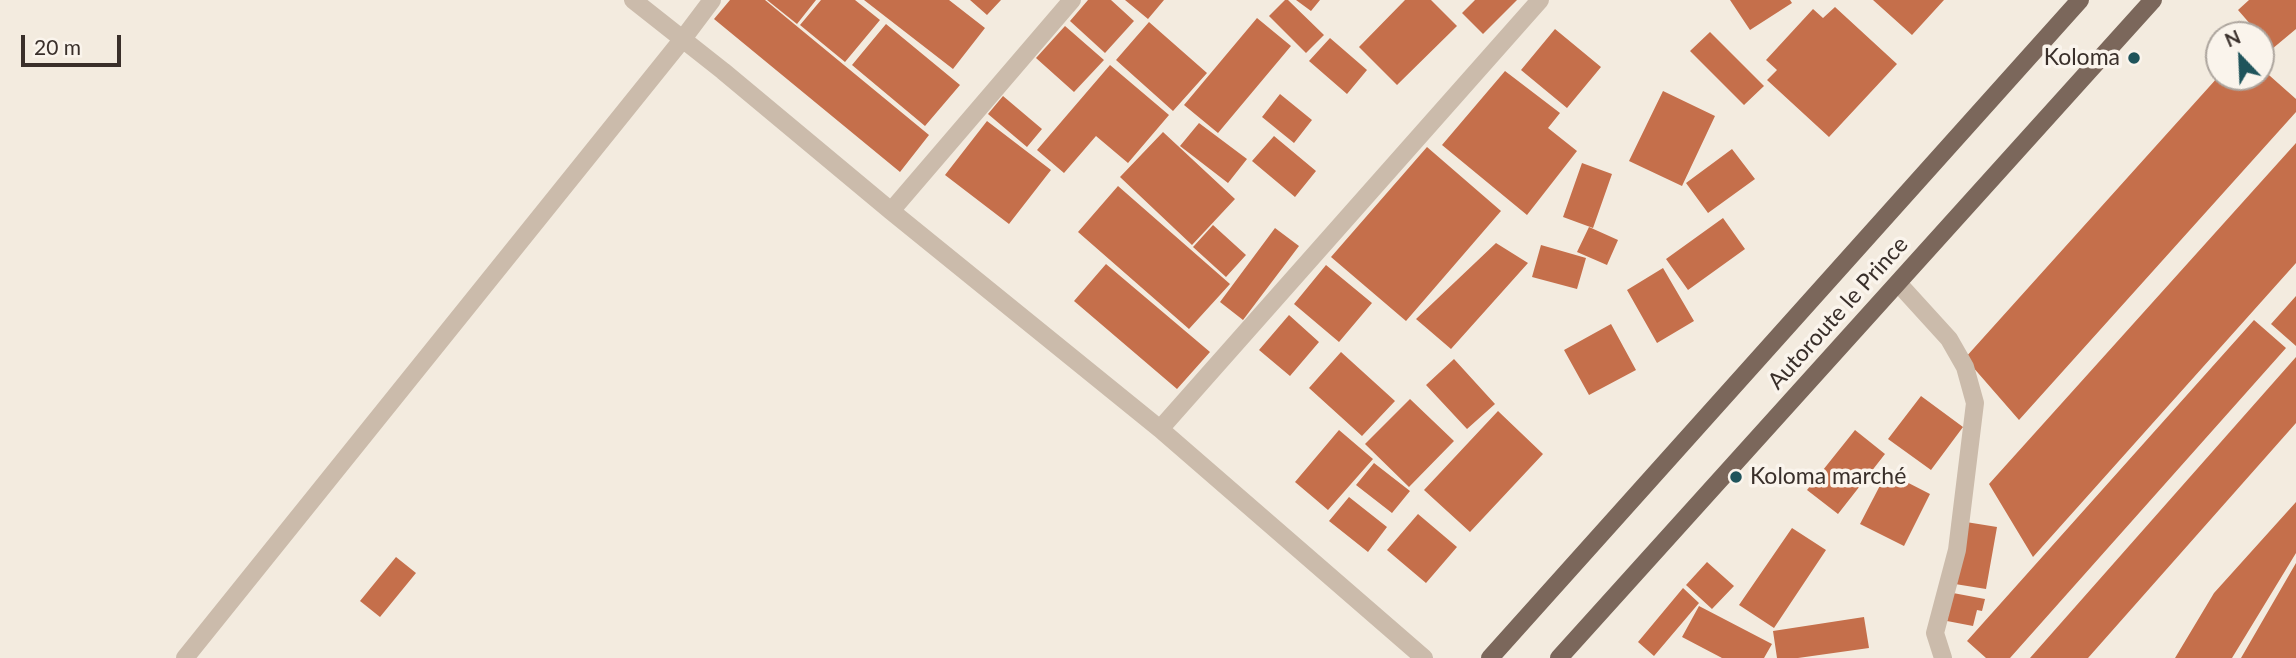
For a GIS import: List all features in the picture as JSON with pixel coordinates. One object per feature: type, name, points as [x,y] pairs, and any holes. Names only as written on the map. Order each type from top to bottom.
[{"type":"main road","name":"Autoroute le Prince","points":[[1490,658],[2080,0]]},
{"type":"main road","name":"Autoroute le Prince","points":[[1559,658],[2153,0]]},
{"type":"street","points":[[633,0],[1160,429],[1424,658]]},
{"type":"street","points":[[185,658],[712,0]]},
{"type":"street","points":[[891,211],[1072,0]]},
{"type":"street","points":[[1160,429],[1540,0]]},
{"type":"street","points":[[1898,283],[1949,338],[1965,367],[1975,404],[1957,550],[1935,634],[1943,658]]},
{"type":"building","points":[[730,0],[765,0],[929,135],[900,172],[714,19]]},
{"type":"building","points":[[767,0],[816,0],[797,24]]},
{"type":"building","points":[[821,0],[855,0],[880,20],[845,62],[800,25]]},
{"type":"building","points":[[864,0],[949,0],[985,28],[953,69]]},
{"type":"building","points":[[970,0],[1001,0],[987,15]]},
{"type":"building","points":[[1088,0],[1111,0],[1134,21],[1105,53],[1070,21]]},
{"type":"building","points":[[1125,0],[1164,0],[1148,19]]},
{"type":"building","points":[[1285,0],[1324,35],[1306,53],[1269,16]]},
{"type":"building","points":[[1296,0],[1320,0],[1311,11]]},
{"type":"building","points":[[1405,0],[1431,0],[1457,26],[1397,85],[1359,47]]},
{"type":"building","points":[[1475,0],[1517,0],[1483,34],[1462,13]]},
{"type":"building","points":[[1730,0],[1790,0],[1792,3],[1750,30]]},
{"type":"building","points":[[1873,0],[1944,0],[1912,35]]},
{"type":"building","points":[[2249,0],[2296,0],[2296,29],[2275,46],[2275,21],[2248,21],[2238,10]]},
{"type":"building","points":[[1835,7],[1897,64],[1829,137],[1767,80],[1777,70],[1766,60],[1813,9],[1823,18]]},
{"type":"building","points":[[1257,18],[1291,46],[1218,133],[1184,105]]},
{"type":"building","points":[[1149,22],[1207,73],[1173,111],[1116,60]]},
{"type":"building","points":[[886,24],[960,85],[925,126],[852,65]]},
{"type":"building","points":[[1065,26],[1104,60],[1074,92],[1036,58]]},
{"type":"building","points":[[1555,29],[1601,67],[1567,108],[1521,70]]},
{"type":"building","points":[[1710,32],[1764,86],[1744,105],[1690,51]]},
{"type":"building","points":[[1330,38],[1367,70],[1347,94],[1309,61]]},
{"type":"building","points":[[1110,65],[1169,115],[1128,163],[1096,136],[1064,173],[1037,150]]},
{"type":"building","points":[[1505,71],[1560,113],[1548,128],[1577,151],[1527,215],[1442,145]]},
{"type":"building","points":[[2275,80],[2296,99],[2296,112],[2019,420],[1965,358],[2205,91],[2275,91]]},
{"type":"building","points":[[1663,91],[1715,116],[1682,186],[1629,161]]},
{"type":"building","points":[[1280,94],[1312,120],[1294,143],[1262,117]]},
{"type":"building","points":[[1003,96],[1042,129],[1027,147],[988,114]]},
{"type":"building","points":[[987,121],[1051,170],[1009,224],[945,175]]},
{"type":"building","points":[[1199,123],[1247,159],[1228,183],[1180,146]]},
{"type":"building","points":[[1163,132],[1235,199],[1192,245],[1120,177]]},
{"type":"building","points":[[1274,136],[1316,171],[1295,197],[1252,161]]},
{"type":"building","points":[[2296,143],[2296,263],[2033,557],[1989,484]]},
{"type":"building","points":[[1427,147],[1501,211],[1406,321],[1331,257]]},
{"type":"building","points":[[1732,149],[1755,179],[1708,213],[1686,183]]},
{"type":"building","points":[[1582,163],[1612,174],[1593,228],[1563,217]]},
{"type":"building","points":[[1118,186],[1230,284],[1189,329],[1078,232]]},
{"type":"building","points":[[1723,218],[1745,249],[1688,290],[1666,259]]},
{"type":"building","points":[[1213,225],[1246,255],[1226,277],[1193,247]]},
{"type":"building","points":[[1589,227],[1618,240],[1607,265],[1577,252]]},
{"type":"building","points":[[1275,228],[1299,246],[1243,320],[1220,302]]},
{"type":"building","points":[[1496,243],[1528,263],[1451,349],[1416,319]]},
{"type":"building","points":[[1541,245],[1586,258],[1577,289],[1532,277]]},
{"type":"building","points":[[1106,264],[1210,352],[1177,389],[1074,301]]},
{"type":"building","points":[[1326,265],[1372,303],[1339,342],[1294,304]]},
{"type":"building","points":[[1663,268],[1694,321],[1657,343],[1627,290]]},
{"type":"building","points":[[2296,296],[2296,346],[2271,324]]},
{"type":"building","points":[[1289,315],[1319,342],[1290,376],[1259,350]]},
{"type":"building","points":[[2254,320],[2286,348],[2010,658],[1986,658],[1967,641]]},
{"type":"building","points":[[1611,324],[1636,370],[1589,395],[1564,350]]},
{"type":"building","points":[[1341,352],[1395,401],[1362,436],[1309,388]]},
{"type":"building","points":[[2296,357],[2296,423],[2088,658],[2030,658]]},
{"type":"building","points":[[1454,359],[1495,404],[1467,429],[1426,385]]},
{"type":"building","points":[[1921,396],[1963,427],[1931,470],[1888,439]]},
{"type":"building","points":[[1410,399],[1454,441],[1409,487],[1365,444]]},
{"type":"building","points":[[1498,411],[1543,454],[1470,532],[1424,490]]},
{"type":"building","points":[[1339,430],[1373,459],[1328,510],[1295,482]]},
{"type":"building","points":[[1855,430],[1885,454],[1838,514],[1807,490]]},
{"type":"building","points":[[1374,463],[1410,491],[1392,513],[1356,485]]},
{"type":"building","points":[[1887,472],[1930,494],[1904,546],[1860,524]]},
{"type":"building","points":[[1349,497],[1387,527],[1368,552],[1329,521]]},
{"type":"building","points":[[2296,502],[2296,553],[2232,658],[2175,658],[2214,593]]},
{"type":"building","points":[[1418,514],[1457,547],[1426,583],[1387,550]]},
{"type":"building","points":[[1966,522],[1997,527],[1986,589],[1955,584]]},
{"type":"building","points":[[1792,528],[1826,550],[1774,628],[1739,605]]},
{"type":"building","points":[[396,557],[416,573],[380,617],[360,601]]},
{"type":"building","points":[[1707,562],[1734,586],[1712,609],[1686,585]]},
{"type":"building","points":[[2296,563],[2296,658],[2241,658]]},
{"type":"building","points":[[1683,588],[1699,603],[1654,656],[1638,642]]},
{"type":"building","points":[[1953,593],[1985,599],[1982,611],[1977,610],[1973,626],[1947,621]]},
{"type":"building","points":[[1699,606],[1772,644],[1764,658],[1722,658],[1682,637]]},
{"type":"building","points":[[1864,617],[1869,648],[1798,658],[1777,658],[1773,631]]},
{"type":"place","name":"Koloma","points":[[2134,58]]},
{"type":"place","name":"Koloma marché","points":[[1736,477]]}]
